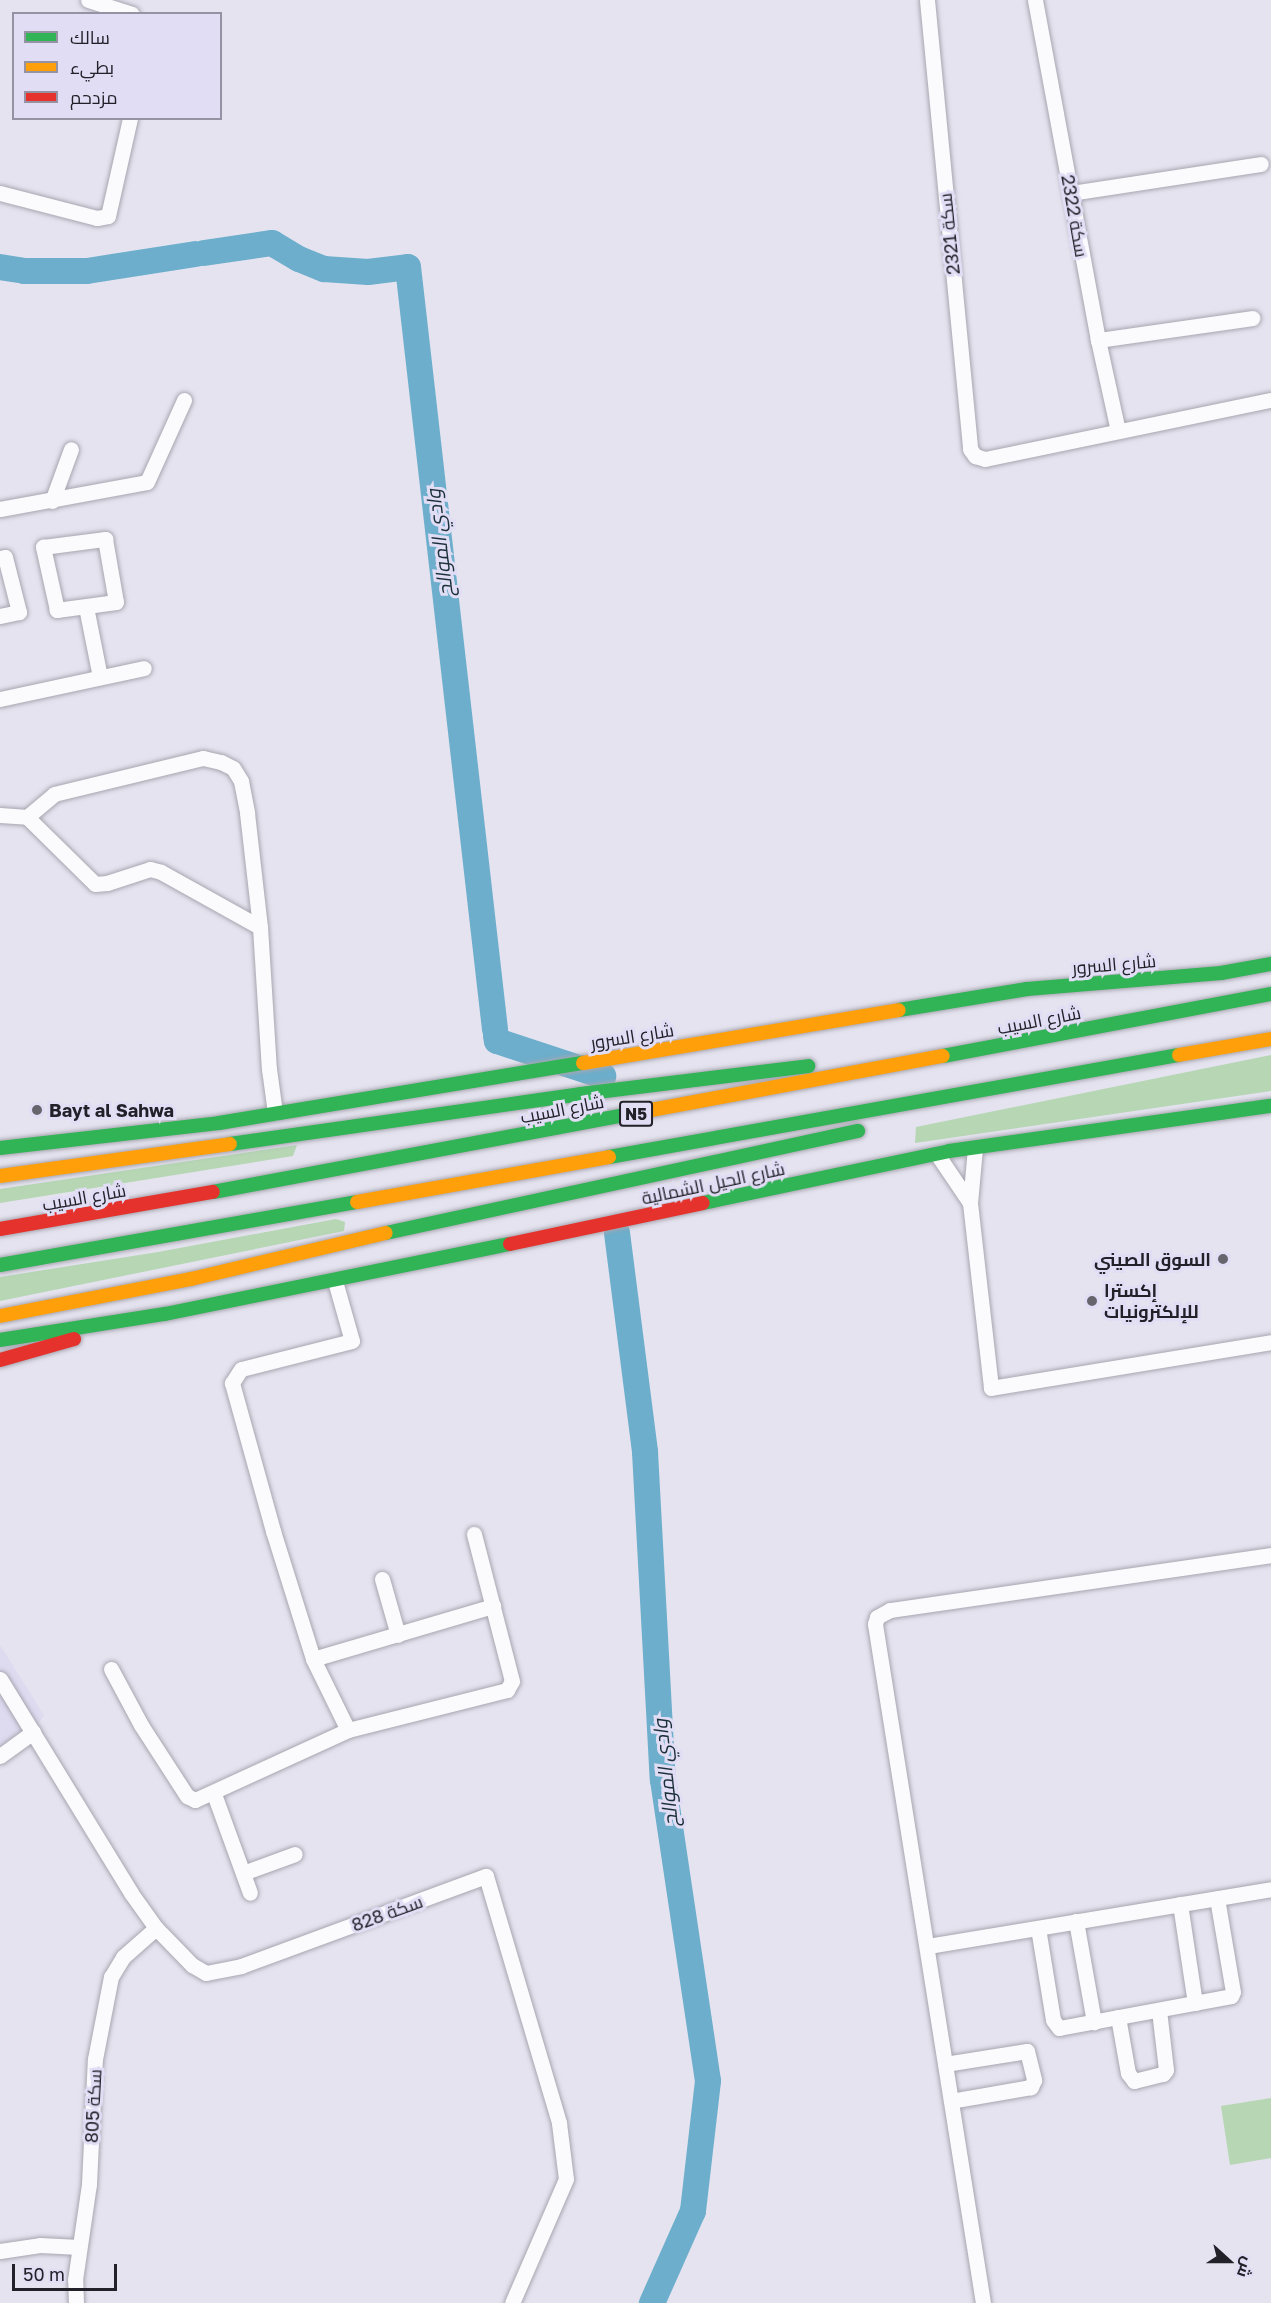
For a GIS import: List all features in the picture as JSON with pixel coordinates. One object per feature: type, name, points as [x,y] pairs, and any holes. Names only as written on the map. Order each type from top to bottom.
[{"type":"main road","name":"شارع السرور","points":[[0,1148],[219,1123],[1027,989],[1221,973],[1271,964]]},
{"type":"main road","name":"شارع السيب","points":[[0,1229],[244,1187],[1271,994]]},
{"type":"main road","name":"N5","points":[[0,1265],[1107,1070],[1271,1039]]},
{"type":"main road","points":[[0,1176],[747,1072],[962,1053]]},
{"type":"main road","points":[[1021,1098],[1064,1087],[1107,1070]]},
{"type":"main road","name":"شارع الحيل الشمالية","points":[[0,1340],[81,1325],[165,1314],[335,1281],[937,1154],[1271,1106]]},
{"type":"main road","points":[[0,1316],[191,1280],[493,1208],[873,1128]]},
{"type":"main road","name":"شارع الحيل الشمالية","points":[[0,1360],[165,1314]]},
{"type":"street","points":[[88,0],[127,12]]},
{"type":"street","name":"سكة 2321","points":[[927,0],[970,448],[975,456],[985,459],[1118,431]]},
{"type":"street","name":"سكة 2322","points":[[1035,0],[1098,340],[1118,431]]},
{"type":"street","points":[[0,193],[96,218],[108,216],[130,120]]},
{"type":"street","points":[[1071,193],[1261,164]]},
{"type":"street","points":[[1098,340],[1252,318]]},
{"type":"street","points":[[0,509],[147,482],[184,400]]},
{"type":"street","points":[[1118,431],[1271,400]]},
{"type":"street","points":[[52,501],[71,449]]},
{"type":"street","points":[[105,539],[116,602],[86,607],[57,610],[43,547],[105,539]]},
{"type":"street","points":[[0,558],[5,558],[19,612],[0,616]]},
{"type":"street","points":[[86,607],[100,677]]},
{"type":"street","points":[[0,699],[144,668]]},
{"type":"street","points":[[27,817],[54,794],[203,758],[221,762],[233,768],[241,781],[247,813],[260,927],[269,1069],[275,1113]]},
{"type":"street","points":[[0,815],[27,817],[95,884],[107,883],[150,869],[161,872],[260,927]]},
{"type":"street","points":[[975,1148],[970,1203],[991,1388],[1271,1342]]},
{"type":"street","points":[[937,1154],[970,1203]]},
{"type":"street","points":[[335,1281],[352,1341],[240,1369],[232,1383],[273,1531],[313,1659],[348,1730]]},
{"type":"street","points":[[111,1669],[141,1725],[187,1796],[195,1800],[214,1794],[348,1730],[511,1687],[512,1681],[474,1534]]},
{"type":"street","points":[[983,2303],[928,1946],[880,1657],[875,1624],[877,1617],[886,1610],[1271,1555]]},
{"type":"street","points":[[382,1579],[398,1635]]},
{"type":"street","points":[[313,1659],[493,1606]]},
{"type":"street","name":"سكة 828","points":[[0,1679],[131,1893],[156,1928],[192,1965],[206,1973],[214,1974],[486,1876],[559,2123],[566,2179],[512,2303]]},
{"type":"street","points":[[0,1756],[33,1732]]},
{"type":"street","points":[[214,1794],[250,1893]]},
{"type":"street","points":[[243,1873],[295,1854]]},
{"type":"street","points":[[928,1946],[1271,1889]]},
{"type":"street","points":[[1038,1928],[1055,2026],[1059,2028],[1231,1996],[1233,1992],[1217,1898]]},
{"type":"street","points":[[1180,1904],[1195,2003]]},
{"type":"street","points":[[1076,1921],[1094,2022]]},
{"type":"street","name":"سكة 805","points":[[76,2303],[79,2247],[89,2184],[96,2060],[111,1977],[123,1957],[156,1928]]},
{"type":"street","points":[[1118,2017],[1128,2073],[1134,2081],[1163,2074],[1167,2070],[1159,2010]]},
{"type":"street","points":[[945,2064],[1027,2051],[1034,2080],[1031,2087],[951,2101]]},
{"type":"street","points":[[0,2252],[40,2245],[79,2247]]},
{"type":"shaded area","points":[[0,1645],[44,1715],[33,1732],[0,1756]]},
{"type":"green space","points":[[1271,1055],[1271,1091],[915,1143],[916,1127]]},
{"type":"green space","points":[[297,1145],[293,1156],[0,1203],[0,1189]]},
{"type":"green space","points":[[336,1219],[345,1222],[344,1231],[0,1301],[0,1277],[158,1252]]},
{"type":"green space","points":[[1271,2098],[1271,2158],[1230,2165],[1221,2106]]},
{"type":"waterway","name":"وادي الموالح","points":[[204,253],[272,243],[299,259],[324,269],[368,272],[408,267],[495,1029]]},
{"type":"waterway","name":"وادي الموالح","points":[[0,267],[24,271],[87,271],[196,254]]},
{"type":"waterway","name":"وادي الموالح","points":[[496,1036],[497,1041],[603,1076]]},
{"type":"waterway","name":"وادي الموالح","points":[[617,1233],[645,1452],[663,1780],[708,2081],[693,2211],[652,2303]]},
{"type":"traffic: fast","points":[[899,1010],[1027,989],[1221,973],[1271,964]]},
{"type":"traffic: fast","points":[[943,1056],[1271,994]]},
{"type":"traffic: fast","points":[[609,1157],[1179,1055]]},
{"type":"traffic: fast","points":[[0,1148],[219,1123],[583,1063]]},
{"type":"traffic: fast","points":[[230,1144],[581,1094],[808,1066]]},
{"type":"traffic: fast","points":[[703,1203],[949,1151],[1271,1106]]},
{"type":"traffic: fast","points":[[213,1192],[635,1113]]},
{"type":"traffic: fast","points":[[386,1233],[858,1131]]},
{"type":"traffic: fast","points":[[0,1265],[357,1202]]},
{"type":"traffic: fast","points":[[0,1340],[165,1314],[510,1244]]},
{"type":"traffic: slow","points":[[583,1063],[899,1010]]},
{"type":"traffic: slow","points":[[1179,1055],[1271,1039]]},
{"type":"traffic: slow","points":[[635,1113],[943,1056]]},
{"type":"traffic: slow","points":[[0,1176],[230,1144]]},
{"type":"traffic: slow","points":[[357,1202],[609,1157]]},
{"type":"traffic: slow","points":[[0,1316],[191,1279],[386,1233]]},
{"type":"traffic: jam","points":[[0,1229],[213,1192]]},
{"type":"traffic: jam","points":[[510,1244],[703,1203]]},
{"type":"traffic: jam","points":[[0,1360],[74,1339]]},
{"type":"place","name":"Bayt al Sahwa","points":[[37,1110]]},
{"type":"place","name":"السوق الصيني","points":[[1223,1259]]},
{"type":"place","name":"إكسترا للإلكترونيات","points":[[1092,1301]]}]
